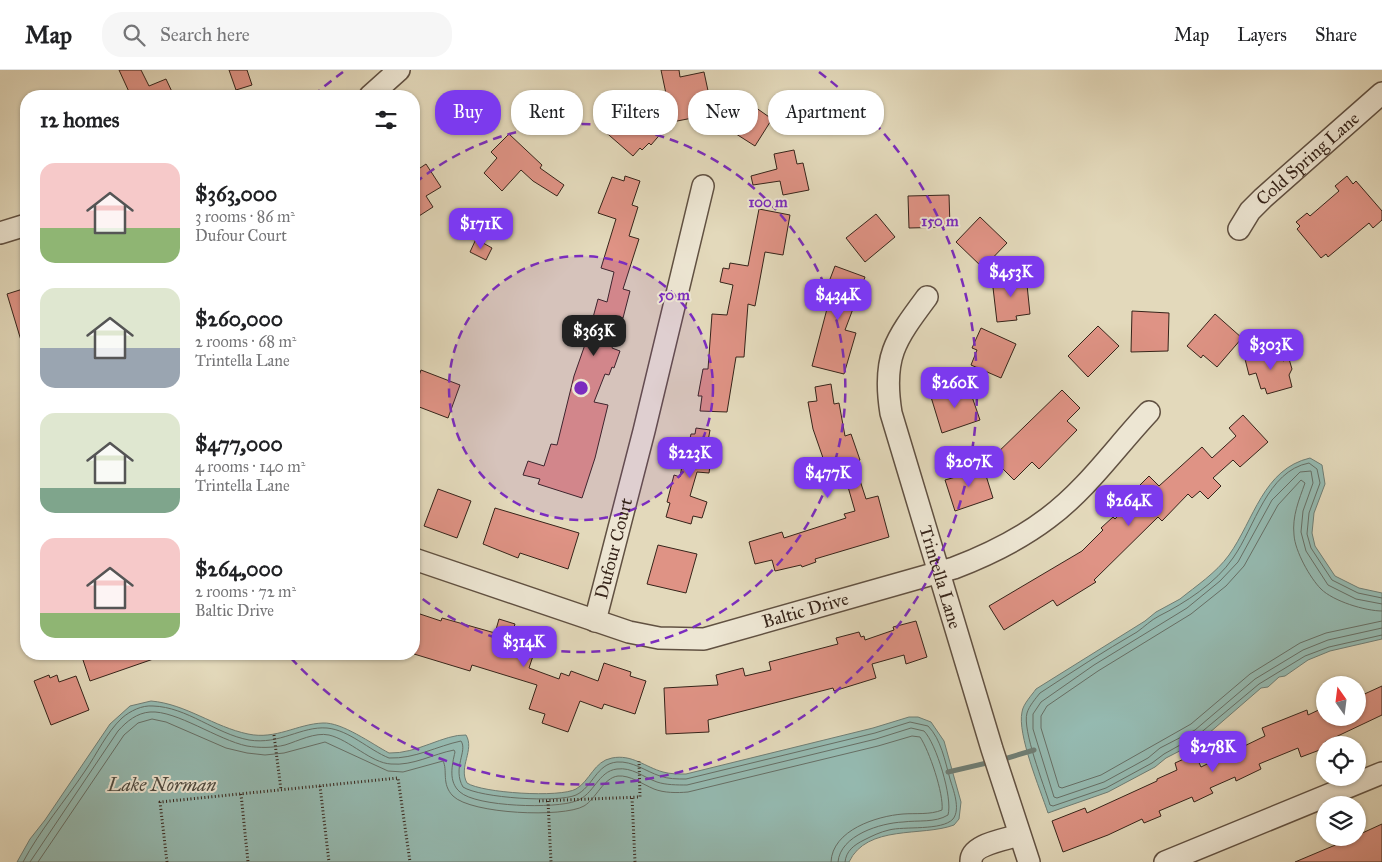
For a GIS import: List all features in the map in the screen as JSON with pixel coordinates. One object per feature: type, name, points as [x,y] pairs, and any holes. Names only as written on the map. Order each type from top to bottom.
[{"type":"street","points":[[377,90],[399,70]]},
{"type":"street","name":"Cold Spring Lane","points":[[1239,230],[1250,211],[1262,198],[1382,93]]},
{"type":"street","name":"Dufour Court","points":[[595,621],[644,431],[703,186]]},
{"type":"street","points":[[0,233],[20,226]]},
{"type":"street","name":"Trintella Lane","points":[[927,297],[898,337],[890,360],[888,397],[897,435],[1019,835],[1029,862]]},
{"type":"street","name":"Baltic Drive","points":[[420,561],[595,621],[659,638],[704,639],[989,555],[1049,517],[1070,499],[1149,412]]},
{"type":"street","points":[[1165,862],[1382,772]]},
{"type":"street","points":[[971,862],[975,849],[1019,835]]},
{"type":"path","points":[[274,735],[281,790]]},
{"type":"path","points":[[539,801],[640,797],[639,761]]},
{"type":"path","points":[[167,862],[160,802],[398,778],[410,862]]},
{"type":"path","points":[[320,786],[329,862]]},
{"type":"path","points":[[241,794],[248,862]]},
{"type":"path","points":[[632,798],[635,862]]},
{"type":"path","points":[[548,801],[551,862]]},
{"type":"water","points":[[1310,458],[1322,465],[1325,484],[1314,513],[1312,533],[1315,546],[1335,576],[1359,588],[1382,593],[1382,639],[1330,651],[1308,660],[1285,676],[1279,677],[1268,687],[1261,688],[1201,740],[1108,792],[1048,813],[1030,762],[1021,722],[1024,706],[1036,689],[1145,621],[1156,612],[1180,599],[1206,579],[1229,555],[1270,484],[1294,464]]},
{"type":"water","name":"Lake Norman","points":[[151,701],[176,706],[223,726],[248,734],[268,735],[313,724],[331,724],[357,734],[389,753],[410,750],[449,738],[466,735],[469,747],[464,771],[467,783],[504,792],[538,794],[567,792],[576,789],[596,767],[612,758],[632,759],[663,772],[686,774],[873,728],[909,717],[918,717],[931,722],[944,741],[961,802],[959,819],[954,825],[896,834],[869,842],[857,850],[849,862],[17,862],[30,839],[110,724],[130,706]]},
{"type":"building","points":[[119,70],[141,70],[149,86],[166,79],[171,90],[128,90]]},
{"type":"building","points":[[229,70],[247,70],[252,85],[236,90]]},
{"type":"building","points":[[661,70],[679,70],[680,77],[704,72],[708,90],[688,90],[688,119],[678,121],[678,90],[665,90]]},
{"type":"building","points":[[758,109],[768,116],[768,125],[755,146],[738,135],[758,135]]},
{"type":"building","points":[[509,134],[542,165],[540,168],[564,185],[557,196],[533,181],[521,170],[502,191],[484,173],[497,158],[491,152]]},
{"type":"building","points":[[609,135],[660,135],[651,145],[649,143],[642,150],[640,148],[633,156]]},
{"type":"building","points":[[794,150],[797,164],[803,163],[809,190],[783,195],[780,181],[753,185],[751,176],[777,169],[774,154]]},
{"type":"building","points":[[426,164],[441,187],[426,196],[433,207],[420,215],[420,168]]},
{"type":"building","points":[[625,176],[640,181],[632,205],[638,207],[629,236],[639,239],[623,289],[630,291],[623,318],[620,317],[612,348],[620,351],[614,368],[612,367],[609,375],[605,374],[594,402],[608,405],[595,458],[582,498],[538,484],[540,479],[523,475],[528,461],[544,466],[551,444],[557,445],[574,376],[598,299],[607,302],[614,272],[601,268],[616,219],[598,213],[612,177],[624,181]]},
{"type":"building","points":[[1347,176],[1353,184],[1356,181],[1382,211],[1382,220],[1373,228],[1369,223],[1328,257],[1326,254],[1321,258],[1297,229],[1300,226],[1296,222],[1307,213],[1310,216],[1339,191],[1335,186]]},
{"type":"building","points":[[949,195],[950,227],[909,228],[908,196]]},
{"type":"building","points":[[759,209],[790,215],[783,255],[765,252],[755,306],[748,304],[744,357],[736,357],[727,412],[700,411],[702,396],[698,396],[703,369],[708,369],[712,314],[727,315],[733,285],[720,282],[723,268],[729,269],[730,263],[748,266]]},
{"type":"building","points":[[876,214],[895,237],[865,262],[846,238]]},
{"type":"building","points":[[980,217],[1007,243],[983,268],[956,242]]},
{"type":"building","points":[[476,239],[492,248],[486,260],[470,252]]},
{"type":"building","points":[[835,266],[865,277],[845,330],[856,333],[844,374],[812,366],[828,305],[823,303]]},
{"type":"building","points":[[1026,275],[1030,314],[1016,316],[1017,320],[997,322],[992,279]]},
{"type":"building","points":[[20,290],[20,337],[7,294]]},
{"type":"building","points":[[1132,311],[1169,313],[1168,351],[1131,352]]},
{"type":"building","points":[[1215,314],[1242,338],[1217,367],[1203,355],[1201,358],[1187,346]]},
{"type":"building","points":[[1098,326],[1119,346],[1088,377],[1068,356]]},
{"type":"building","points":[[981,328],[1016,344],[1001,378],[971,365],[977,350],[972,348]]},
{"type":"building","points":[[1280,349],[1283,361],[1289,359],[1292,369],[1289,375],[1292,387],[1267,394],[1265,388],[1261,389],[1256,373],[1249,375],[1245,359]]},
{"type":"building","points":[[421,370],[460,385],[448,418],[420,407]]},
{"type":"building","points":[[831,384],[834,404],[839,403],[845,436],[851,434],[860,460],[854,462],[866,499],[878,496],[889,537],[815,559],[816,562],[802,567],[801,565],[775,571],[772,560],[755,564],[749,542],[782,532],[784,538],[846,518],[844,514],[855,511],[846,480],[843,477],[831,481],[813,429],[808,402],[817,401],[815,387]]},
{"type":"building","points":[[968,385],[980,420],[942,433],[931,397]]},
{"type":"building","points":[[1062,390],[1080,408],[1067,421],[1077,430],[1039,469],[1032,462],[1014,480],[992,458]]},
{"type":"building","points":[[1243,415],[1268,442],[1240,467],[1233,460],[1213,478],[1221,486],[1208,499],[1200,491],[1192,498],[1188,494],[1162,521],[1158,517],[1094,580],[1096,582],[1057,606],[1053,600],[1004,630],[989,606],[1082,551],[1103,530],[1101,528],[1113,517],[1115,519],[1134,500],[1140,492],[1137,488],[1149,476],[1159,486],[1202,447],[1212,458],[1236,436],[1229,428]]},
{"type":"building","points":[[696,428],[710,430],[707,447],[713,447],[709,473],[697,472],[690,496],[707,502],[702,518],[693,516],[691,524],[666,517],[670,503],[667,502],[674,475],[680,477],[686,443],[689,443],[691,434],[695,434]]},
{"type":"building","points":[[971,466],[973,476],[983,466],[993,498],[955,511],[945,480],[959,476],[957,471]]},
{"type":"building","points":[[438,489],[471,501],[457,538],[424,526]]},
{"type":"building","points":[[495,508],[579,533],[568,569],[520,553],[518,558],[483,544]]},
{"type":"building","points":[[658,545],[697,554],[686,593],[647,584]]},
{"type":"building","points":[[420,614],[441,621],[442,618],[495,633],[499,619],[515,624],[513,630],[538,641],[529,668],[559,679],[561,673],[569,676],[571,671],[598,681],[604,663],[631,672],[630,676],[646,681],[635,714],[604,704],[602,709],[580,701],[568,732],[542,723],[545,714],[529,709],[537,685],[472,665],[470,671],[420,656]]},
{"type":"building","points":[[916,621],[927,657],[906,664],[904,655],[872,664],[876,678],[834,691],[833,688],[708,720],[709,732],[666,734],[664,688],[718,685],[716,675],[743,668],[745,676],[771,670],[769,662],[838,644],[836,638],[859,632],[861,637],[864,636],[865,640],[894,630],[893,627]]},
{"type":"building","points":[[83,660],[150,660],[90,681]]},
{"type":"building","points":[[49,675],[50,678],[57,675],[59,682],[76,676],[89,710],[51,725],[34,681]]},
{"type":"building","points":[[1382,686],[1382,715],[1366,723],[1366,693]]},
{"type":"building","points":[[1307,710],[1308,715],[1316,711],[1316,726],[1359,726],[1338,736],[1316,736],[1316,751],[1301,757],[1298,748],[1259,764],[1261,769],[1236,781],[1235,777],[1210,788],[1213,793],[1194,802],[1192,797],[1159,811],[1161,816],[1144,823],[1142,819],[1108,835],[1063,852],[1052,821],[1085,808],[1087,813],[1157,781],[1157,779],[1177,770],[1175,763],[1195,754],[1201,767],[1265,736],[1262,728]]},
{"type":"building","points":[[1382,824],[1382,862],[1295,862],[1333,846],[1366,846],[1366,831]]},
{"type":"waterway","points":[[1001,760],[1034,750]]},
{"type":"waterway","points":[[948,772],[991,762]]}]
